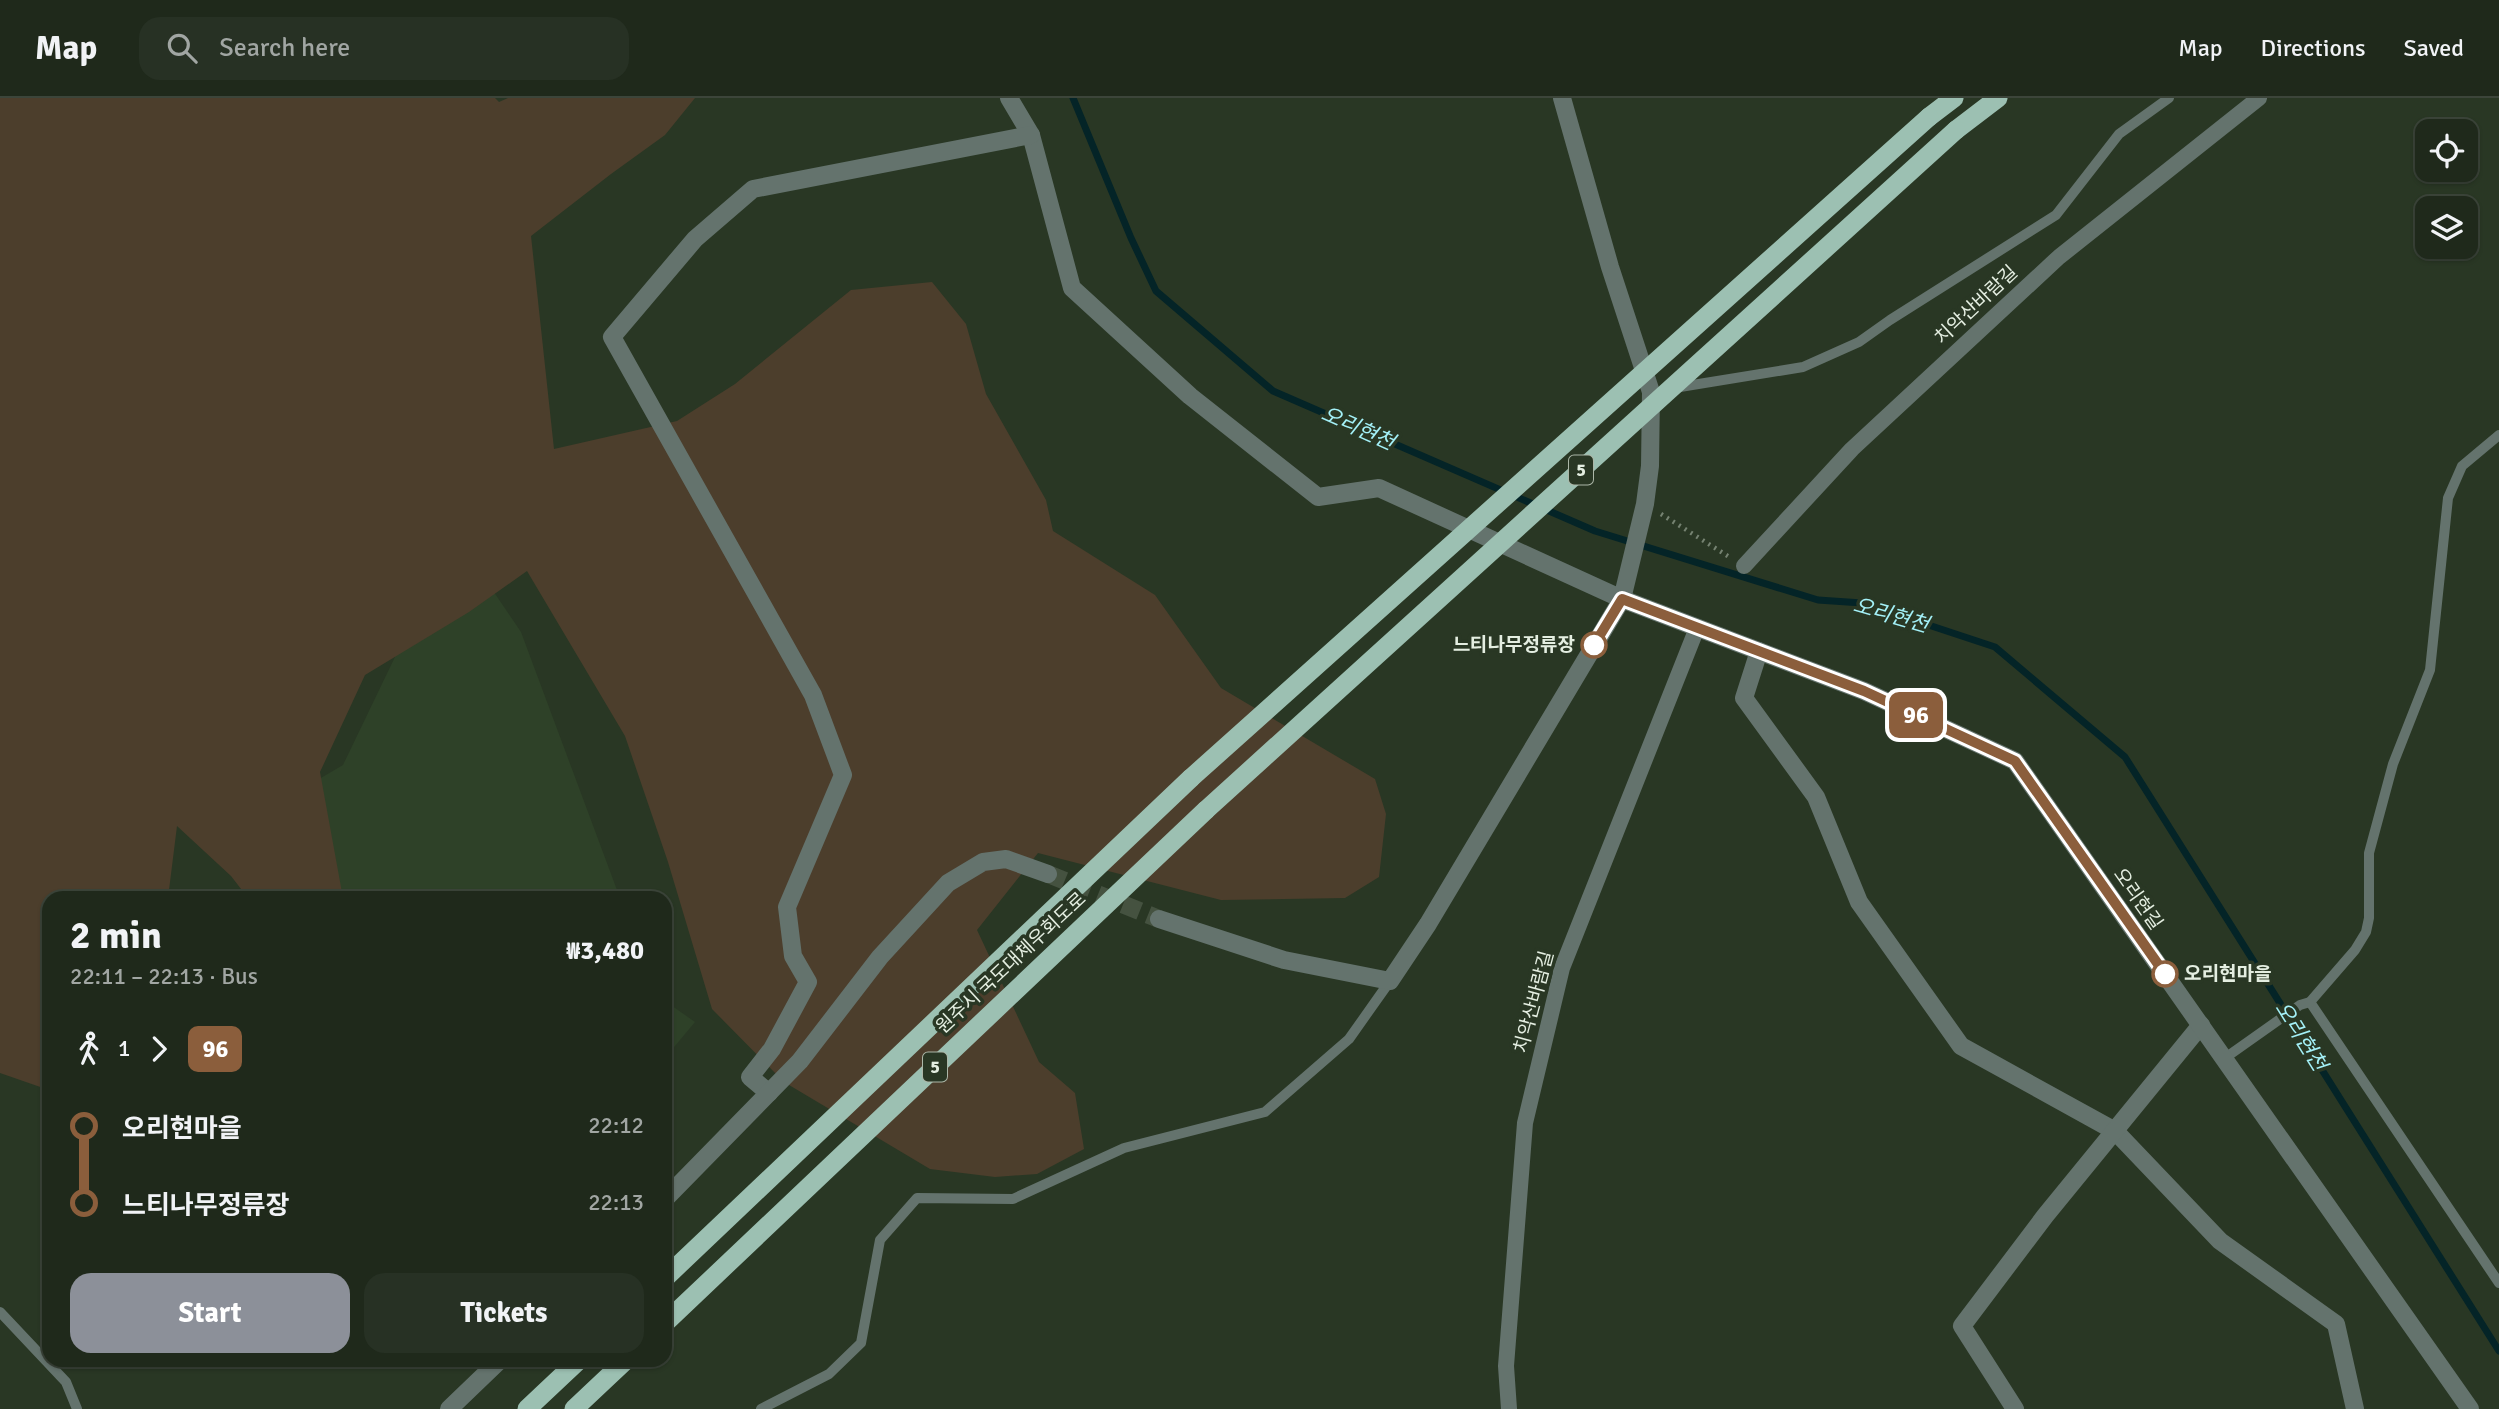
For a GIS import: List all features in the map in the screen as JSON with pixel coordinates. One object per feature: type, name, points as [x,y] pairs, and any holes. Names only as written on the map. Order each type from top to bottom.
[{"type":"highway","name":"원주시 국도대체우회도로","points":[[672,1271],[1191,778],[1929,117],[1954,98]]},
{"type":"highway","name":"원주시 국도대체우회도로","points":[[672,1316],[1206,810],[1956,130],[1998,98]]},
{"type":"highway","points":[[527,1409],[572,1367]]},
{"type":"highway","points":[[574,1409],[619,1367]]},
{"type":"street","name":"오리현길","points":[[1009,98],[1031,135],[1072,288],[1190,396],[1318,497],[1380,488],[1622,599],[1864,691],[2015,761],[2470,1409]]},
{"type":"street","points":[[1159,919],[1284,960],[1390,981],[1428,924],[1622,599],[1644,508],[1650,466],[1651,392],[1610,267],[1562,98]]},
{"type":"street","name":"치악산바람길","points":[[1744,566],[1852,449],[2059,257],[2259,98]]},
{"type":"street","points":[[769,1093],[750,1077],[772,1049],[808,982],[793,956],[787,907],[843,775],[813,695],[612,337],[695,239],[753,189],[1031,135]]},
{"type":"street","name":"치악산바람길","points":[[1509,1409],[1506,1366],[1525,1123],[1562,968],[1697,628]]},
{"type":"street","points":[[1759,651],[1744,698],[1816,797],[1859,902],[1961,1046],[2115,1131],[2220,1241],[2336,1324],[2355,1409]]},
{"type":"street","points":[[672,1192],[800,1061],[880,957],[948,883],[983,862],[1006,859],[1048,874]]},
{"type":"street","points":[[2015,1409],[1962,1326],[2045,1216],[2202,1025]]},
{"type":"street","points":[[449,1409],[493,1367]]},
{"type":"lane","points":[[1651,392],[1802,366],[1859,342],[2056,215],[2119,134],[2169,98]]},
{"type":"lane","points":[[2225,1058],[2240,1045],[2305,1003],[2354,950],[2366,932],[2369,918],[2369,853],[2393,765],[2430,670],[2448,498],[2462,466],[2499,435]]},
{"type":"lane","points":[[761,1409],[830,1374],[861,1343],[880,1240],[917,1198],[1013,1199],[1124,1148],[1265,1112],[1349,1039],[1390,981]]},
{"type":"lane","points":[[2305,1003],[2499,1283]]},
{"type":"lane","points":[[0,1312],[42,1357]]},
{"type":"lane","points":[[52,1367],[66,1382],[77,1409]]},
{"type":"path","points":[[1644,508],[1744,566]]},
{"type":"shaded area","points":[[0,98],[495,98],[499,102],[508,98],[695,98],[665,135],[531,236],[554,449],[677,421],[735,384],[851,290],[932,282],[966,324],[986,394],[1046,500],[1053,531],[1155,595],[1221,688],[1375,779],[1386,814],[1379,877],[1345,898],[1221,900],[1038,853],[977,930],[1039,1062],[1075,1093],[1084,1149],[1037,1174],[995,1177],[930,1169],[784,1082],[712,1009],[668,862],[625,736],[527,571],[469,612],[365,675],[320,772],[342,891],[243,891],[231,876],[177,826],[169,891],[42,891],[42,1088],[0,1073]]},
{"type":"shaded area","points":[[485,579],[521,632],[617,891],[309,891],[302,789],[343,765],[419,607]]},
{"type":"shaded area","points":[[672,1006],[695,1022],[672,1050]]},
{"type":"waterway","name":"오리현천","points":[[1073,98],[1156,291],[1273,391],[1595,531],[1818,600],[1862,603],[1995,647],[2125,757],[2499,1351]]},
{"type":"tunnel","points":[[1048,874],[1159,919]]},
{"type":"bus line","name":"96","points":[[1594,645],[1622,599],[1864,691],[2015,761],[2165,974]]},
{"type":"place","name":"느티나무정류장","points":[[1594,645]]},
{"type":"place","name":"오리현마을","points":[[2165,974]]}]
